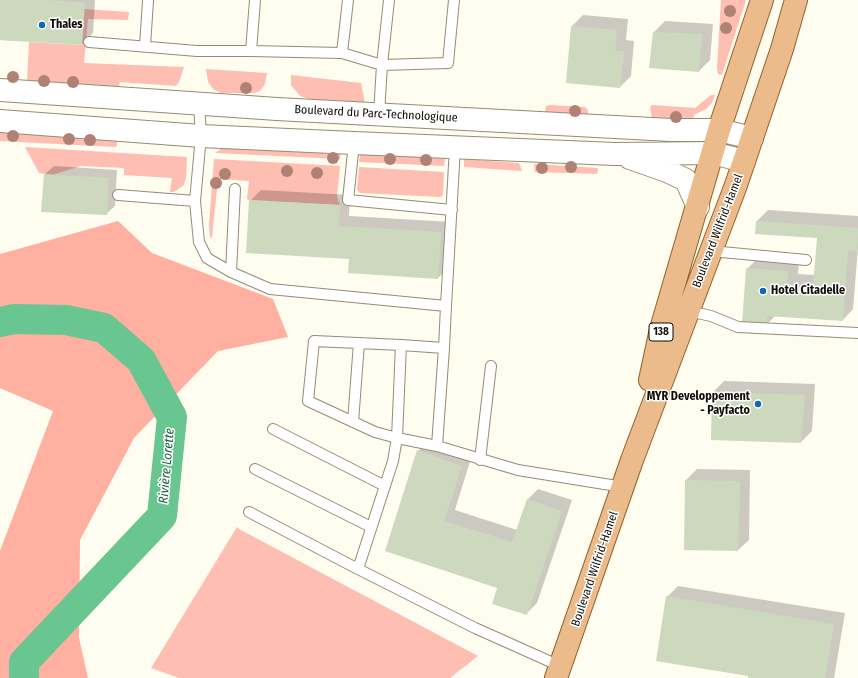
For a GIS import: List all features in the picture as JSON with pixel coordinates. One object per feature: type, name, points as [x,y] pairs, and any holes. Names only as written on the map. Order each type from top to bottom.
[{"type":"main road","name":"Boulevard Wilfrid-Hamel","points":[[632,460],[661,328],[698,207],[719,130],[762,0]]},
{"type":"main road","name":"Boulevard Wilfrid-Hamel","points":[[558,672],[632,460],[744,161],[796,0]]},
{"type":"main road","name":"Boulevard du Parc-Technologique","points":[[0,90],[379,114],[664,129],[719,130],[752,138]]},
{"type":"main road","points":[[0,121],[202,136],[354,143],[615,154],[713,153],[744,161]]},
{"type":"main road","points":[[615,154],[667,171],[686,180],[698,207]]},
{"type":"lane","points":[[250,51],[254,0]]},
{"type":"lane","points":[[342,53],[348,0]]},
{"type":"lane","points":[[379,114],[382,65],[389,0]]},
{"type":"lane","points":[[89,42],[197,51],[342,53],[382,65],[448,63],[454,0]]},
{"type":"lane","points":[[145,46],[148,1]]},
{"type":"lane","points":[[199,103],[202,136],[195,201],[199,242],[207,258],[231,272],[270,289],[446,306]]},
{"type":"lane","points":[[354,143],[348,200],[452,210]]},
{"type":"lane","points":[[437,446],[455,147]]},
{"type":"lane","points":[[231,272],[236,189]]},
{"type":"lane","points":[[118,195],[195,201]]},
{"type":"lane","points":[[711,251],[806,260]]},
{"type":"lane","points":[[688,310],[711,316],[738,327],[858,333]]},
{"type":"lane","points":[[444,348],[401,344],[314,342],[308,401],[374,432],[437,446],[480,460],[518,470],[623,487]]},
{"type":"lane","points":[[353,422],[359,343]]},
{"type":"lane","points":[[358,569],[385,486],[397,438],[401,344]]},
{"type":"lane","points":[[480,460],[491,366]]},
{"type":"lane","points":[[273,429],[385,486]]},
{"type":"lane","points":[[255,469],[371,527]]},
{"type":"lane","points":[[249,512],[558,672]]},
{"type":"shaded area","points":[[721,0],[746,0],[722,75],[718,74],[717,68]]},
{"type":"shaded area","points":[[84,9],[129,12],[128,20],[88,19],[84,63],[184,67],[179,82],[176,86],[120,82],[119,87],[27,82],[29,42],[82,45]]},
{"type":"shaded area","points":[[206,69],[267,73],[265,84],[260,91],[254,93],[221,93],[213,89],[208,82]]},
{"type":"shaded area","points":[[291,75],[361,83],[365,103],[309,99],[300,96],[291,85]]},
{"type":"shaded area","points":[[711,95],[715,95],[712,103],[706,109],[694,115],[693,119],[652,119],[650,107],[652,105],[695,108]]},
{"type":"shaded area","points":[[546,106],[585,107],[588,110],[588,116],[545,113]]},
{"type":"shaded area","points":[[0,132],[117,138],[117,145],[116,147],[0,141]]},
{"type":"shaded area","points":[[226,145],[341,151],[340,159],[215,153]]},
{"type":"shaded area","points":[[25,147],[187,157],[186,178],[184,185],[174,192],[170,192],[172,178],[124,175],[124,168],[81,166],[52,175],[39,173]]},
{"type":"shaded area","points":[[360,153],[445,158],[444,166],[359,162]]},
{"type":"shaded area","points":[[214,159],[340,166],[337,197],[340,205],[249,200],[247,199],[249,181],[218,179],[212,238],[210,237],[209,225]]},
{"type":"shaded area","points":[[464,159],[519,163],[522,171],[464,167]]},
{"type":"shaded area","points":[[534,164],[598,168],[597,174],[535,172]]},
{"type":"shaded area","points":[[359,167],[444,172],[443,194],[441,197],[360,193],[357,190]]},
{"type":"shaded area","points":[[118,221],[152,253],[273,299],[288,337],[218,351],[134,438],[80,540],[79,638],[88,678],[0,678],[0,551],[53,411],[0,388],[0,254]]},
{"type":"shaded area","points":[[237,527],[478,656],[450,678],[179,678],[151,668]]},
{"type":"building","name":"Thales","points":[[0,0],[47,0],[85,3],[82,45],[0,40]]},
{"type":"building","points":[[571,26],[617,30],[615,51],[624,51],[620,88],[566,83]]},
{"type":"building","points":[[653,32],[702,34],[699,72],[649,68]]},
{"type":"building","points":[[44,174],[109,178],[107,215],[41,212]]},
{"type":"building","points":[[249,200],[340,205],[338,226],[441,232],[438,279],[348,273],[349,259],[246,253]]},
{"type":"building","points":[[756,221],[858,228],[857,251],[848,250],[843,321],[767,316],[767,326],[742,324],[746,268],[788,271],[787,284],[813,286],[817,238],[755,234]]},
{"type":"building","points":[[712,392],[805,395],[801,443],[711,440]]},
{"type":"building","points":[[417,450],[462,466],[444,521],[512,542],[527,499],[562,511],[527,615],[492,604],[497,588],[385,551]]},
{"type":"building","points":[[685,480],[740,481],[738,551],[684,550]]},
{"type":"building","points":[[666,596],[834,624],[825,678],[748,678],[748,676],[656,661]]},
{"type":"waterway","name":"Rivière Lorette","points":[[0,322],[14,319],[66,320],[104,328],[141,360],[172,417],[162,516],[24,662],[24,678]]},
{"type":"place","name":"Thales","points":[[42,25]]},
{"type":"place","name":"Hotel Citadelle","points":[[763,291]]},
{"type":"place","name":"MYR Developpement - Payfacto","points":[[758,404]]}]
